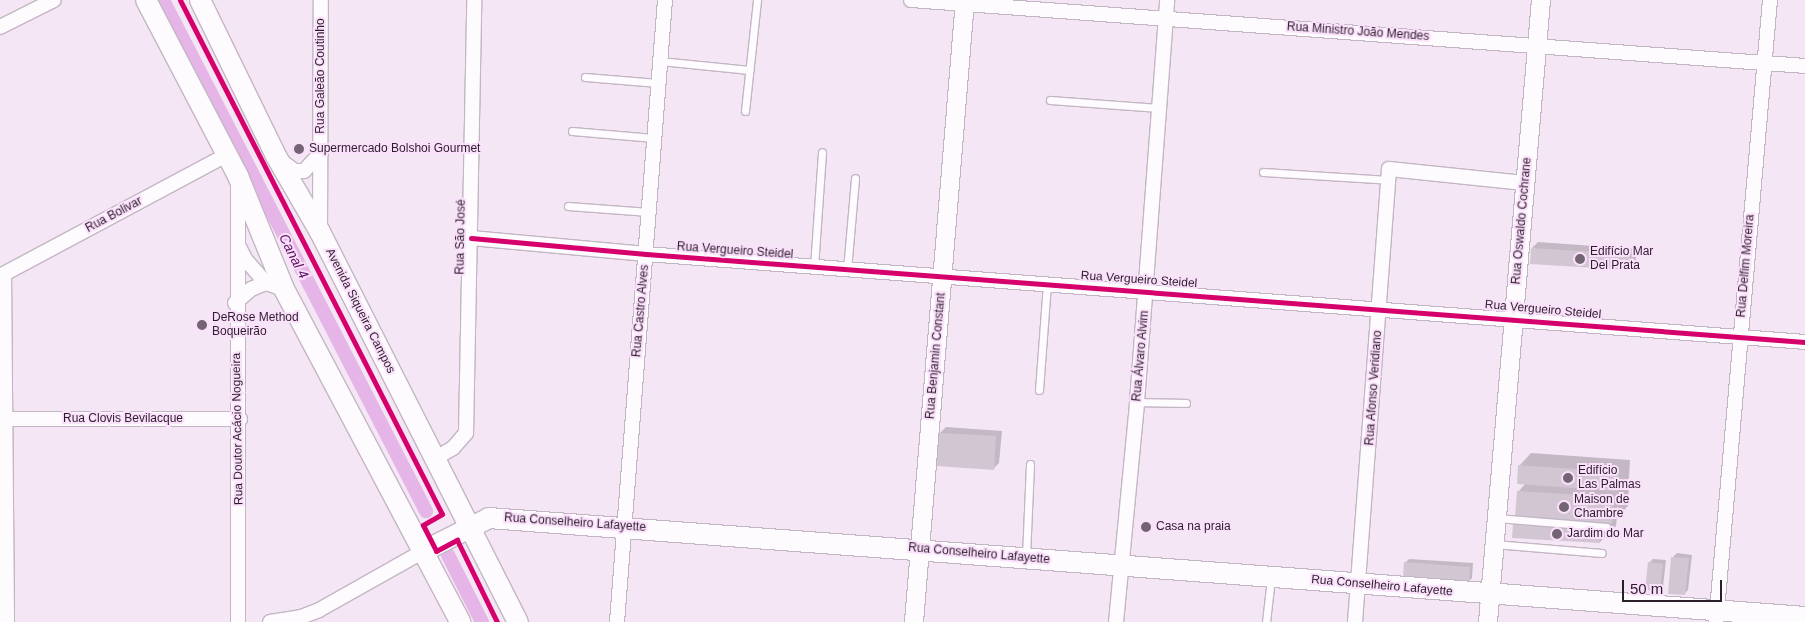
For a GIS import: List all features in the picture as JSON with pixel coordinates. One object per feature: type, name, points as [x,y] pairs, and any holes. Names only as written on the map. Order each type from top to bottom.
[{"type":"main road","points":[[146,0],[238,176],[275,286],[428,549],[460,622]]},
{"type":"main road","name":"Avenida Siqueira Campos","points":[[200,0],[276,156],[320,232],[434,459],[464,530],[518,622]]},
{"type":"main road","name":"Rua Conselheiro Lafayette","points":[[428,549],[489,518],[624,526],[1026,556],[1122,568],[1271,577],[1490,594],[1716,616],[1805,617]]},
{"type":"street","points":[[0,27],[54,0]]},
{"type":"street","name":"Rua Galeão Coutinho","points":[[320,232],[321,0]]},
{"type":"street","name":"Rua São José","points":[[434,459],[453,448],[466,433],[474,0]]},
{"type":"street","name":"Rua Castro Alves","points":[[617,622],[665,0]]},
{"type":"street","name":"Rua Ministro João Mendes","points":[[911,0],[964,2],[1166,20],[1537,44],[1805,66]]},
{"type":"street","name":"Rua Álvaro Alvim","points":[[1116,622],[1137,402],[1167,0]]},
{"type":"street","name":"Rua Oswaldo Cochrane","points":[[1488,622],[1540,0]]},
{"type":"street","name":"Rua Delfim Moreira","points":[[1716,616],[1770,0]]},
{"type":"street","name":"Rua Benjamin Constant","points":[[914,622],[964,2]]},
{"type":"street","points":[[276,156],[295,171],[304,171],[320,153]]},
{"type":"street","name":"Rua Bolivar","points":[[2,275],[227,155]]},
{"type":"street","points":[[1389,180],[1389,169],[1524,183]]},
{"type":"street","name":"Rua Doutor Acácio Nogueira","points":[[238,176],[235,303],[240,419],[238,622]]},
{"type":"street","name":"Rua Afonso Veridiano","points":[[1355,622],[1389,180]]},
{"type":"street","name":"Rua Vergueiro Steidel","points":[[471,238],[847,270],[1146,290],[1805,342]]},
{"type":"street","points":[[237,242],[245,258],[275,286]]},
{"type":"street","points":[[2,275],[6,419],[7,622]]},
{"type":"street","points":[[235,303],[250,289],[275,286]]},
{"type":"street","name":"Rua Clovis Bevilacque","points":[[6,419],[240,419]]},
{"type":"street","points":[[270,622],[301,617],[319,610],[428,549]]},
{"type":"lane","points":[[745,111],[757,0]]},
{"type":"lane","points":[[660,61],[750,70]]},
{"type":"lane","points":[[585,77],[658,82]]},
{"type":"lane","points":[[1050,100],[1159,108]]},
{"type":"lane","points":[[572,131],[654,138]]},
{"type":"lane","points":[[814,267],[822,152]]},
{"type":"lane","points":[[1263,172],[1389,180]]},
{"type":"lane","points":[[847,270],[855,178]]},
{"type":"lane","points":[[568,206],[649,212]]},
{"type":"lane","points":[[1039,390],[1048,284]]},
{"type":"lane","points":[[1137,402],[1186,403]]},
{"type":"lane","points":[[1026,556],[1030,464]]},
{"type":"lane","points":[[1496,518],[1606,526]]},
{"type":"lane","points":[[1494,544],[1602,554]]},
{"type":"lane","points":[[1266,622],[1271,577]]},
{"type":"building","name":"Edifício Mar Del Prata","points":[[1531,248],[1630,254],[1630,270],[1530,264]]},
{"type":"building","points":[[938,433],[996,436],[994,470],[936,466]]},
{"type":"building","name":"Edifício Las Palmas","points":[[1518,465],[1619,472],[1617,491],[1517,484]]},
{"type":"building","name":"Maison de Chambre","points":[[1517,491],[1614,497],[1612,524],[1515,517]]},
{"type":"building","name":"Jardim do Mar","points":[[1513,524],[1601,529],[1600,543],[1512,538]]},
{"type":"building","points":[[1671,557],[1689,558],[1685,595],[1668,594]]},
{"type":"building","points":[[1404,562],[1470,567],[1469,583],[1403,579]]},
{"type":"building","points":[[1648,562],[1663,564],[1660,592],[1645,590]]},
{"type":"waterway","name":"Canal 4","points":[[163,0],[426,511]]},
{"type":"waterway","name":"Canal 4","points":[[448,555],[482,622]]},
{"type":"cycle path","points":[[180,0],[442,514],[423,525],[436,551],[457,540],[497,622]]},
{"type":"cycle path","points":[[471,238],[646,254],[1805,342]]},
{"type":"place","name":"Supermercado Bolshoi Gourmet","points":[[299,149]]},
{"type":"place","name":"Edifício Mar Del Prata","points":[[1580,259]]},
{"type":"place","name":"DeRose Method Boqueirão","points":[[202,325]]},
{"type":"place","name":"Edifício Las Palmas","points":[[1568,478]]},
{"type":"place","name":"Maison de Chambre","points":[[1564,507]]},
{"type":"place","name":"Casa na praia","points":[[1146,527]]},
{"type":"place","name":"Jardim do Mar","points":[[1557,534]]}]
